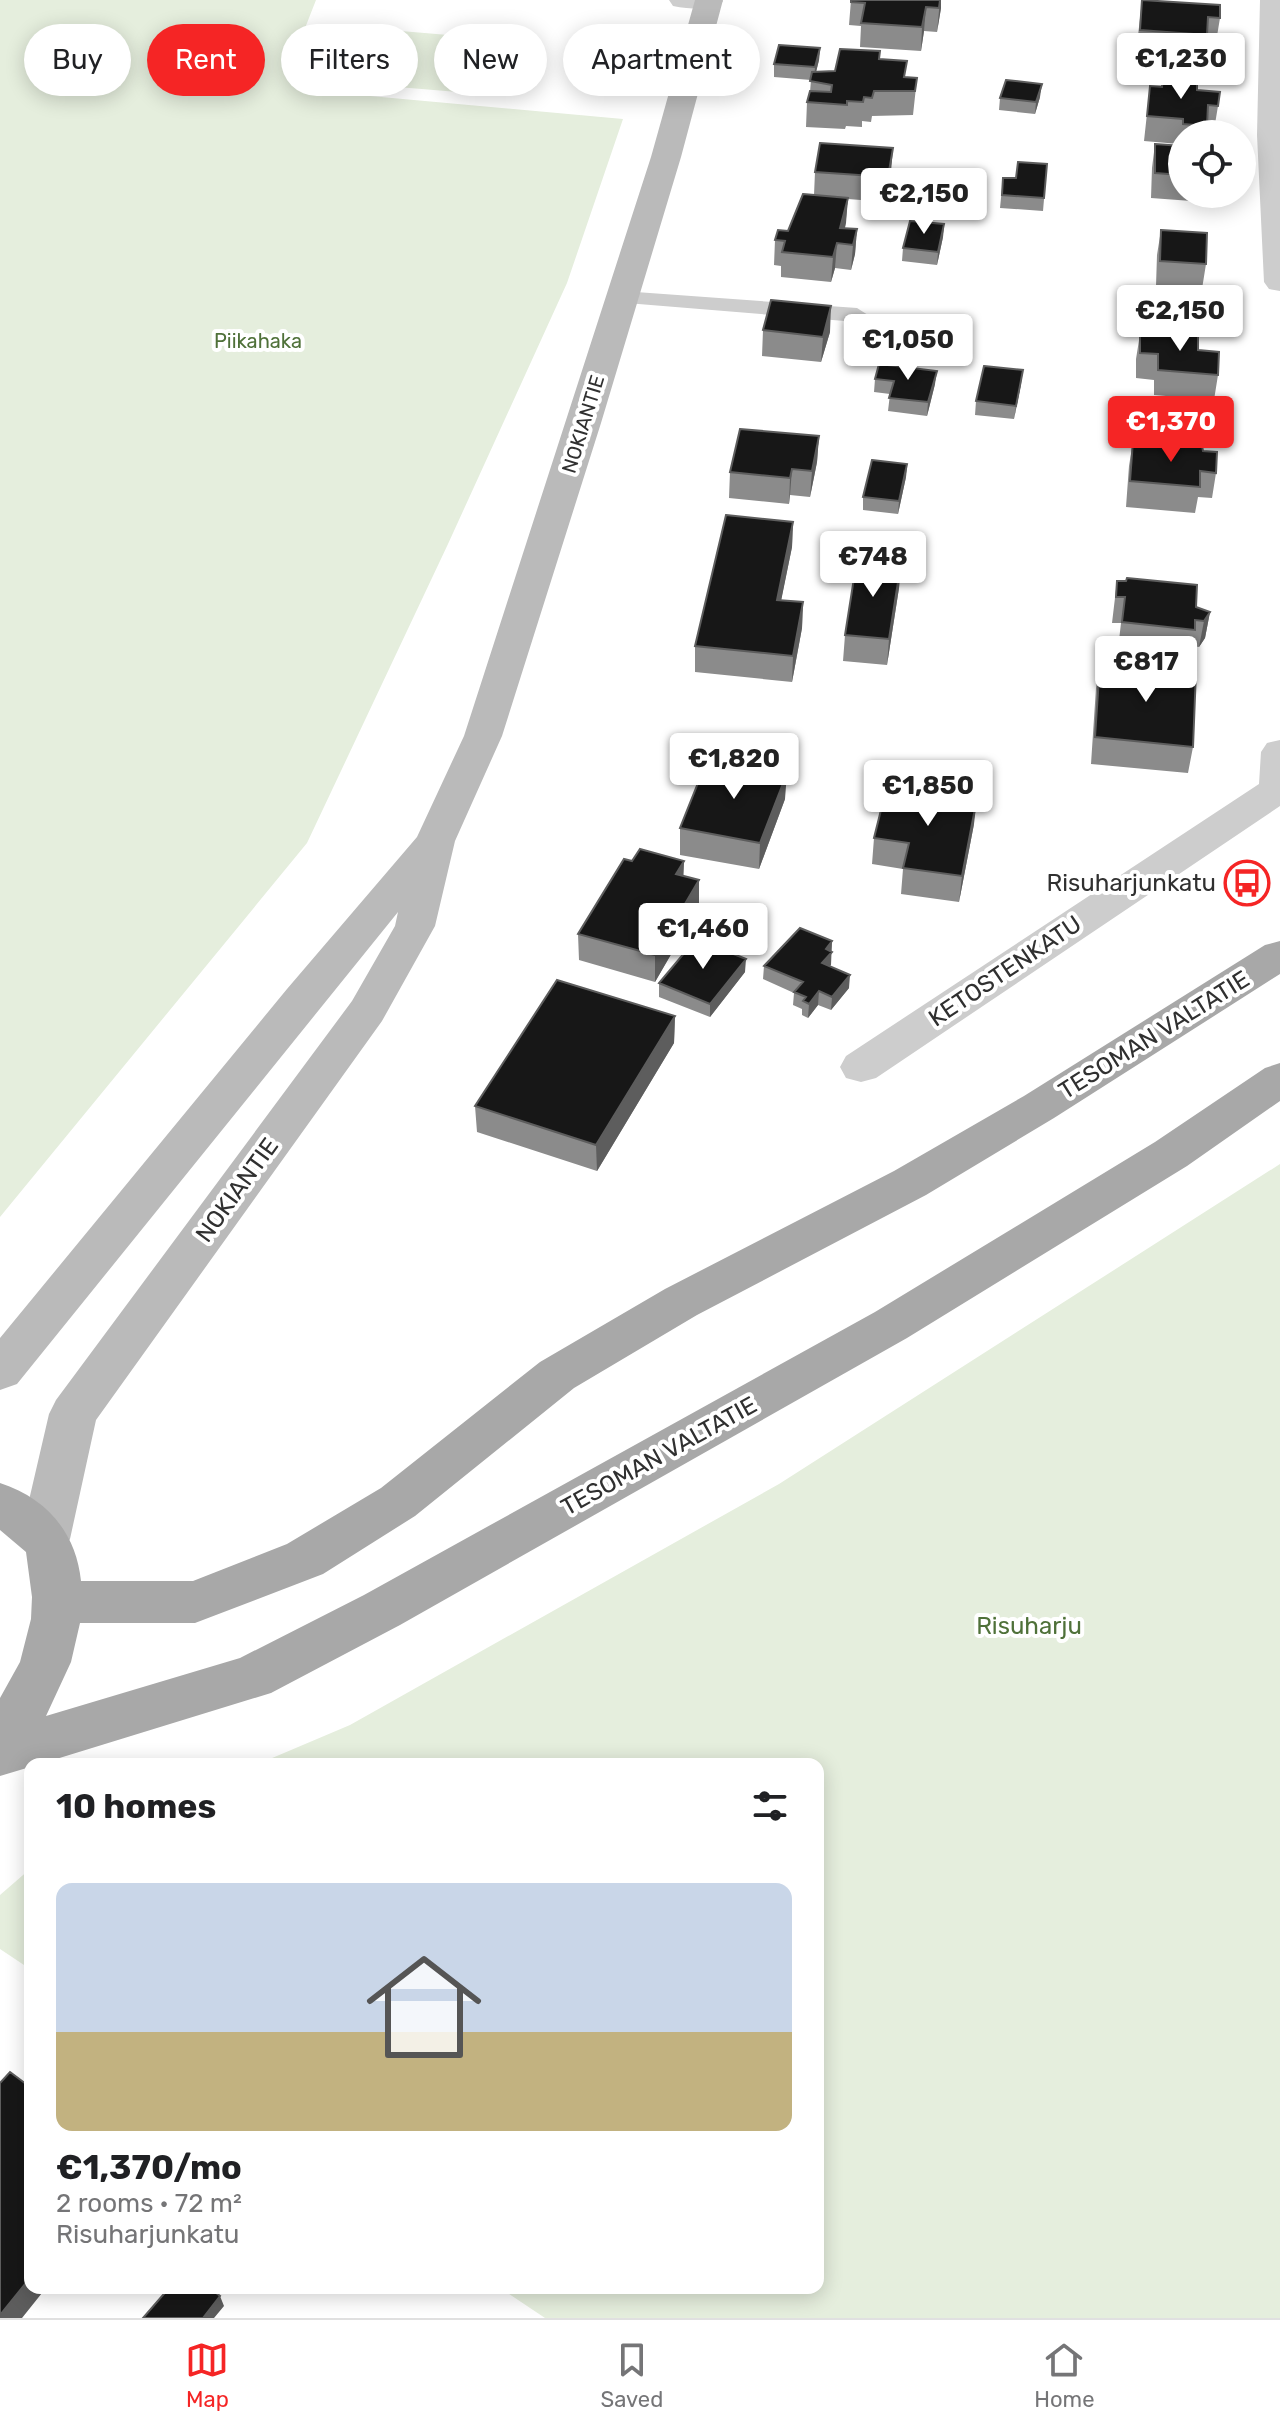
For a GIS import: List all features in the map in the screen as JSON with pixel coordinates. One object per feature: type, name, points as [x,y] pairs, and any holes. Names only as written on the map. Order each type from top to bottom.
[{"type":"main road","name":"NOKIANTIE","points":[[45,1539],[73,1414],[367,1011],[415,926],[435,841],[483,736],[666,157],[700,0]]},
{"type":"main road","name":"NOKIANTIE","points":[[0,1371],[302,999],[435,841]]},
{"type":"main road","name":"TESOMAN VALTATIE","points":[[60,1602],[195,1602],[305,1559],[398,1502],[557,1375],[681,1302],[910,1183],[1039,1107],[1280,955]]},
{"type":"main road","name":"TESOMAN VALTATIE","points":[[0,1753],[253,1677],[382,1610],[891,1325],[1171,1154],[1280,1079]]},
{"type":"main road","points":[[0,1503],[45,1539],[54,1564],[60,1602],[51,1650],[33,1688],[0,1740]]},
{"type":"street","points":[[1274,0],[1272,135],[1280,282]]},
{"type":"street","name":"KETOSTENKATU","points":[[861,1067],[1278,789],[1280,752]]},
{"type":"lane","points":[[622,297],[857,315]]},
{"type":"green space","name":"Piikahaka","points":[[0,0],[316,0],[307,24],[281,24],[281,96],[370,96],[623,119],[567,283],[307,843],[0,1217]]},
{"type":"green space","points":[[418,32],[434,34],[434,90],[418,89]]},
{"type":"green space","name":"Risuharju","points":[[1280,1164],[1280,2318],[545,2318],[509,2294],[824,2294],[824,1758],[272,1758],[350,1725],[779,1484]]},
{"type":"green space","points":[[24,1874],[24,1965],[0,1949],[0,1895]]},
{"type":"building","points":[[851,0],[940,0],[939,8],[926,7],[922,27],[861,23],[865,3]]},
{"type":"building","points":[[1142,0],[1220,5],[1220,18],[1208,17],[1207,35],[1140,30]]},
{"type":"building","points":[[779,45],[820,48],[815,67],[774,64]]},
{"type":"building","points":[[840,49],[880,51],[879,59],[907,61],[904,77],[917,78],[915,91],[874,91],[872,98],[864,97],[863,102],[847,101],[847,105],[807,102],[810,91],[831,92],[832,85],[810,81],[812,72],[835,71]]},
{"type":"building","points":[[1163,76],[1197,79],[1197,90],[1220,92],[1218,106],[1208,105],[1207,120],[1147,116],[1150,86],[1162,87]]},
{"type":"building","points":[[1006,80],[1042,84],[1036,102],[1000,98]]},
{"type":"building","points":[[820,143],[893,148],[888,177],[815,172]]},
{"type":"building","points":[[1155,144],[1168,145],[1168,174],[1155,173]]},
{"type":"building","points":[[1018,162],[1047,164],[1044,198],[1002,195],[1003,178],[1016,178]]},
{"type":"building","points":[[803,194],[848,198],[840,228],[857,229],[853,245],[837,243],[833,257],[782,252],[785,241],[775,240],[778,230],[788,231]]},
{"type":"building","points":[[910,221],[944,224],[938,252],[903,248]]},
{"type":"building","points":[[1161,230],[1207,233],[1206,264],[1160,261]]},
{"type":"building","points":[[771,300],[831,306],[823,337],[763,330]]},
{"type":"building","points":[[1159,331],[1198,334],[1198,350],[1219,352],[1218,375],[1158,370],[1158,354],[1140,353],[1140,334],[1159,335]]},
{"type":"building","points":[[879,364],[937,371],[928,402],[889,398],[894,381],[875,379]]},
{"type":"building","points":[[984,366],[1023,370],[1016,406],[976,401]]},
{"type":"building","points":[[740,429],[819,436],[812,471],[792,469],[790,478],[730,472]]},
{"type":"building","points":[[1133,441],[1202,446],[1203,451],[1217,452],[1216,473],[1200,471],[1200,487],[1130,481]]},
{"type":"building","points":[[872,460],[907,464],[899,501],[863,497]]},
{"type":"building","points":[[726,515],[793,522],[777,600],[803,602],[793,656],[695,646]]},
{"type":"building","points":[[857,559],[901,563],[889,639],[845,635]]},
{"type":"building","points":[[1127,578],[1197,585],[1196,607],[1210,612],[1204,621],[1195,620],[1195,630],[1122,622],[1125,597],[1116,597],[1117,581],[1126,581]]},
{"type":"building","points":[[1100,662],[1196,671],[1193,747],[1095,737]]},
{"type":"building","points":[[708,758],[787,773],[760,843],[680,828]]},
{"type":"building","points":[[887,786],[977,798],[962,876],[903,868],[909,843],[874,838]]},
{"type":"building","points":[[640,849],[684,861],[676,874],[699,880],[655,955],[578,934],[624,859],[632,861]]},
{"type":"building","points":[[800,928],[832,941],[826,949],[832,952],[822,963],[850,975],[832,997],[819,991],[809,1004],[803,1001],[806,997],[794,992],[803,982],[764,966]]},
{"type":"building","points":[[696,939],[746,959],[710,1004],[659,983]]},
{"type":"building","points":[[557,980],[675,1016],[596,1145],[475,1106]]},
{"type":"building","points":[[10,2072],[24,2082],[24,2285],[0,2315],[0,2083]]},
{"type":"building","points":[[164,2294],[220,2296],[203,2318],[143,2318]]},
{"type":"place","name":"Risuharjunkatu","points":[[1247,883]]}]
